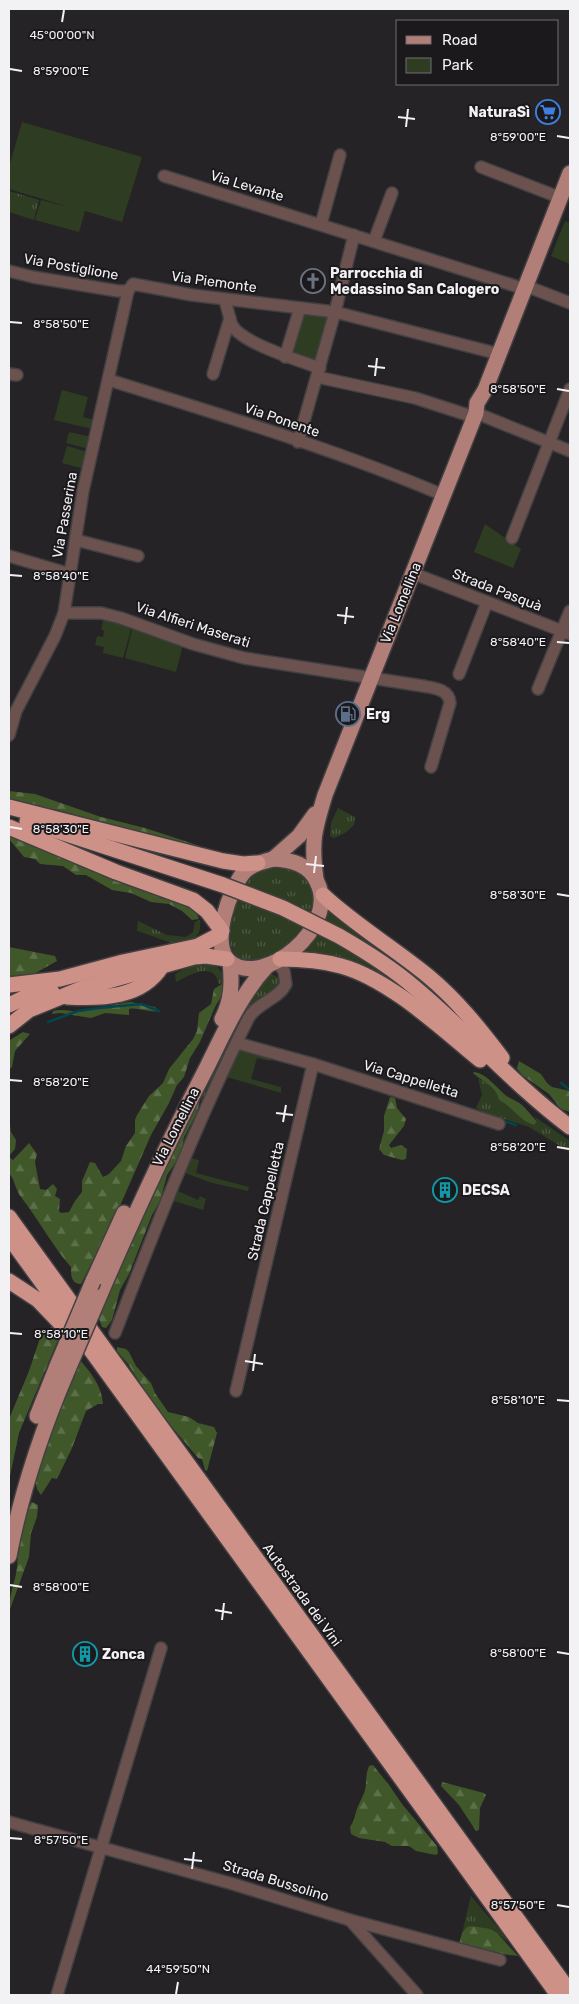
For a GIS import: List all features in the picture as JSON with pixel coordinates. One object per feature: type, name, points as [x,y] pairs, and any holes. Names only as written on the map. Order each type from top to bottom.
[{"type":"highway","points":[[9,807],[214,859],[243,864],[265,861]]},
{"type":"highway","points":[[9,815],[284,908],[339,936],[379,960],[413,986],[515,1081],[570,1127]]},
{"type":"highway","points":[[9,827],[116,872],[193,900],[201,905],[222,933],[206,944],[183,950],[123,962],[60,979],[9,985]]},
{"type":"highway","points":[[323,895],[430,977],[484,1034],[512,1072],[515,1081]]},
{"type":"highway","points":[[183,950],[200,940],[204,932],[206,918],[201,905]]},
{"type":"highway","points":[[9,1026],[29,1010],[83,988],[194,957],[206,956],[228,961]]},
{"type":"highway","points":[[274,962],[308,959],[342,966],[355,971],[406,1001],[502,1078],[515,1081]]},
{"type":"highway","points":[[61,996],[98,998],[128,992],[141,988],[156,977],[162,966]]},
{"type":"highway","points":[[9,1004],[60,979]]},
{"type":"highway","points":[[24,998],[83,988]]},
{"type":"highway","points":[[9,1210],[44,1261],[55,1282]]},
{"type":"highway","name":"Autostrada dei Vini","points":[[9,1217],[570,1992]]},
{"type":"highway","name":"Autostrada dei Vini","points":[[9,1237],[558,1995]]},
{"type":"highway","points":[[9,1281],[38,1300],[120,1392]]},
{"type":"main road","name":"Via Lomellina","points":[[325,795],[475,414],[477,403],[485,390],[570,173]]},
{"type":"main road","points":[[265,861],[298,864],[311,872],[323,895],[321,910],[312,930],[299,945],[274,962],[246,969],[228,961],[222,945],[227,905],[235,886],[244,872],[265,861],[299,836],[325,795]]},
{"type":"main road","points":[[316,880],[313,842],[314,829],[325,795]]},
{"type":"main road","name":"Via Lomellina","points":[[61,1370],[93,1281],[130,1198],[224,1015],[232,986],[228,961]]},
{"type":"main road","name":"Via Lomellina","points":[[61,1370],[99,1297],[138,1205],[243,995],[254,980],[274,962]]},
{"type":"main road","points":[[9,1512],[20,1468],[37,1417],[61,1370]]},
{"type":"main road","points":[[9,1556],[28,1475],[61,1370]]},
{"type":"street","points":[[321,224],[340,154]]},
{"type":"street","points":[[481,167],[561,198]]},
{"type":"street","name":"Via Levante","points":[[164,176],[525,287],[570,304]]},
{"type":"street","points":[[374,241],[392,193]]},
{"type":"street","points":[[298,442],[319,372],[354,235]]},
{"type":"street","name":"Via Postiglione","points":[[9,271],[118,292],[128,290]]},
{"type":"street","name":"Via Piemonte","points":[[128,290],[133,284],[224,299],[335,312]]},
{"type":"street","name":"Via Passerina","points":[[9,735],[16,711],[55,636],[64,612],[83,491],[128,290]]},
{"type":"street","points":[[224,299],[232,326],[239,332],[254,342],[319,372],[475,414],[570,451]]},
{"type":"street","points":[[286,357],[300,308]]},
{"type":"street","points":[[335,312],[499,354]]},
{"type":"street","points":[[213,374],[230,318]]},
{"type":"street","name":"Via Ponente","points":[[109,380],[298,442],[403,478],[443,494]]},
{"type":"street","points":[[512,538],[570,390]]},
{"type":"street","points":[[76,540],[138,556]]},
{"type":"street","points":[[9,556],[70,574]]},
{"type":"street","name":"Strada Pasquà","points":[[412,573],[566,632]]},
{"type":"street","points":[[459,674],[487,602]]},
{"type":"street","points":[[538,688],[566,632],[570,611]]},
{"type":"street","name":"Via Alfieri Maserati","points":[[64,612],[101,613],[121,618],[193,644],[244,658],[423,686],[444,691],[448,694],[450,703],[431,767]]},
{"type":"street","points":[[115,1333],[180,1164],[251,1013],[284,987],[286,975],[274,962]]},
{"type":"street","points":[[237,1042],[313,1064]]},
{"type":"street","name":"Via Cappelletta","points":[[313,1064],[499,1124]]},
{"type":"street","name":"Strada Cappelletta","points":[[236,1391],[313,1064]]},
{"type":"street","points":[[57,1995],[162,1648]]},
{"type":"street","name":"Strada Bussolino","points":[[9,1822],[233,1884],[350,1920],[500,1960]]},
{"type":"street","points":[[350,1920],[414,1993]]},
{"type":"green space","points":[[22,122],[142,157],[122,222],[85,211],[79,232],[35,220],[41,200],[69,207],[9,189],[9,167]]},
{"type":"green space","points":[[9,191],[39,200],[34,220],[9,212]]},
{"type":"green space","points":[[565,221],[570,223],[570,264],[551,256]]},
{"type":"green space","points":[[301,312],[331,315],[317,364],[288,354]]},
{"type":"green space","points":[[62,390],[88,397],[83,417],[94,420],[92,429],[54,420]]},
{"type":"green space","points":[[69,432],[92,437],[89,449],[66,443]]},
{"type":"green space","points":[[67,446],[88,452],[84,469],[62,463]]},
{"type":"green space","points":[[485,524],[521,549],[513,568],[474,552]]},
{"type":"green space","points":[[104,618],[132,626],[123,658],[103,653],[104,647],[95,645],[97,636],[103,637],[104,631],[101,629]]},
{"type":"green space","points":[[133,626],[183,645],[176,672],[125,658]]},
{"type":"green space","points":[[9,791],[35,794],[101,817],[145,828],[200,846],[191,846],[58,810],[26,805],[9,798]]},
{"type":"green space","points":[[338,808],[355,817],[354,825],[345,833],[334,838],[330,836],[331,823]]},
{"type":"green space","points":[[9,833],[92,869],[104,877],[127,883],[140,890],[153,892],[161,898],[186,904],[195,910],[199,919],[192,920],[182,911],[169,904],[151,902],[131,893],[112,890],[86,875],[76,875],[63,866],[40,864],[35,859],[24,857],[9,839]]},
{"type":"green space","points":[[271,864],[302,872],[317,896],[311,926],[276,954],[261,961],[251,963],[235,954],[231,945],[232,919],[240,892],[251,874]]},
{"type":"green space","points":[[326,902],[427,978],[477,1034],[425,986],[396,964],[322,921]]},
{"type":"green space","points":[[200,920],[200,930],[196,937],[189,942],[180,944],[171,943],[137,931],[138,921],[167,935],[186,937],[193,932],[195,922]]},
{"type":"green space","points":[[315,933],[368,962],[420,1000],[414,1001],[297,955]]},
{"type":"green space","points":[[9,947],[55,956],[57,961],[32,975],[9,976]]},
{"type":"green space","points":[[199,962],[218,967],[222,973],[224,984],[219,984],[216,977],[207,971],[194,973],[176,982],[175,974]]},
{"type":"green space","points":[[270,973],[279,978],[280,985],[243,1018],[239,1016],[246,1000]]},
{"type":"green space","points":[[222,984],[224,985],[223,993],[200,1042],[190,1058],[184,1077],[177,1085],[151,1135],[98,1256],[91,1264],[81,1284],[73,1281],[71,1267],[19,1194],[9,1173],[9,1156],[13,1160],[29,1143],[37,1154],[35,1162],[40,1189],[46,1190],[53,1184],[57,1189],[55,1196],[60,1199],[59,1211],[61,1213],[69,1212],[82,1192],[82,1181],[90,1162],[95,1163],[103,1177],[109,1174],[121,1161],[126,1146],[135,1133],[137,1115],[149,1096],[163,1083],[169,1069],[193,1039],[197,1031],[199,1013],[211,1004],[214,989]]},
{"type":"green space","points":[[131,1002],[155,1007],[159,1011],[129,1009],[129,1015],[105,1013],[91,1018],[60,1013],[52,1014],[53,1011],[58,1010],[85,1011]]},
{"type":"green space","points":[[238,1017],[242,1018],[226,1049],[181,1151],[185,1137],[201,1103],[202,1096],[174,1140]]},
{"type":"green space","points":[[23,1032],[30,1034],[15,1051],[12,1067],[9,1070],[10,1040]]},
{"type":"green space","points":[[241,1045],[271,1054],[271,1061],[257,1058],[251,1079],[281,1087],[281,1093],[227,1077]]},
{"type":"green space","points":[[519,1061],[541,1074],[552,1087],[570,1091],[570,1112],[561,1109],[549,1094],[522,1075],[517,1068]]},
{"type":"green space","points":[[474,1072],[484,1075],[508,1097],[521,1104],[537,1122],[534,1125],[520,1117],[499,1100],[495,1091]]},
{"type":"green space","points":[[478,1078],[491,1087],[499,1100],[524,1120],[534,1125],[537,1122],[535,1117],[570,1141],[570,1152],[529,1127],[485,1113],[476,1108],[482,1095]]},
{"type":"green space","points":[[201,1095],[197,1113],[184,1137],[180,1156],[167,1175],[160,1201],[152,1215],[129,1274],[120,1290],[112,1320],[106,1328],[102,1327],[98,1316],[109,1288],[120,1269],[141,1214]]},
{"type":"green space","points":[[390,1097],[395,1098],[397,1108],[406,1119],[404,1126],[389,1145],[391,1148],[401,1145],[407,1149],[406,1159],[402,1160],[384,1155],[379,1149],[384,1131],[384,1116]]},
{"type":"green space","points":[[9,1117],[11,1132],[16,1140],[15,1149],[9,1156]]},
{"type":"green space","points":[[191,1158],[199,1160],[196,1173],[249,1187],[248,1191],[212,1183],[185,1173]]},
{"type":"green space","points":[[178,1191],[198,1200],[200,1196],[206,1199],[203,1210],[174,1201]]},
{"type":"green space","points":[[54,1326],[60,1335],[19,1433],[9,1481],[9,1419],[39,1341],[45,1330]]},
{"type":"green space","points":[[117,1347],[126,1349],[129,1352],[136,1366],[151,1383],[155,1393],[168,1412],[189,1417],[198,1423],[214,1427],[217,1433],[207,1471],[202,1459],[198,1458],[156,1408],[128,1364],[117,1351]]},
{"type":"green space","points":[[78,1358],[98,1385],[103,1404],[98,1404],[86,1411],[72,1448],[57,1479],[52,1478],[41,1495],[35,1480]]},
{"type":"green space","points":[[32,1502],[38,1505],[37,1517],[31,1533],[29,1557],[9,1612],[10,1597],[16,1574],[21,1527],[23,1518]]},
{"type":"green space","points":[[373,1765],[437,1846],[438,1853],[436,1855],[416,1851],[409,1846],[392,1846],[385,1842],[359,1838],[351,1834],[350,1827],[365,1790],[369,1766]]},
{"type":"green space","points":[[442,1782],[486,1795],[480,1808],[479,1830],[476,1831],[459,1805],[441,1786]]},
{"type":"green space","points":[[471,1896],[504,1935],[507,1942],[494,1932],[472,1926],[462,1933]]},
{"type":"green space","points":[[467,1927],[490,1929],[497,1933],[518,1956],[484,1952],[459,1944],[462,1933]]},
{"type":"waterway","points":[[48,1022],[78,1011],[99,1008],[141,1004],[159,1011]]},
{"type":"waterway","points":[[561,1083],[570,1090]]},
{"type":"waterway","points":[[501,1120],[516,1125]]},
{"type":"place","name":"NaturaSì","points":[[548,112]]},
{"type":"place","name":"Parrocchia di Medassino San Calogero","points":[[313,281]]},
{"type":"place","name":"Erg","points":[[348,714]]},
{"type":"place","name":"DECSA","points":[[445,1190]]},
{"type":"place","name":"Zonca","points":[[85,1654]]}]
